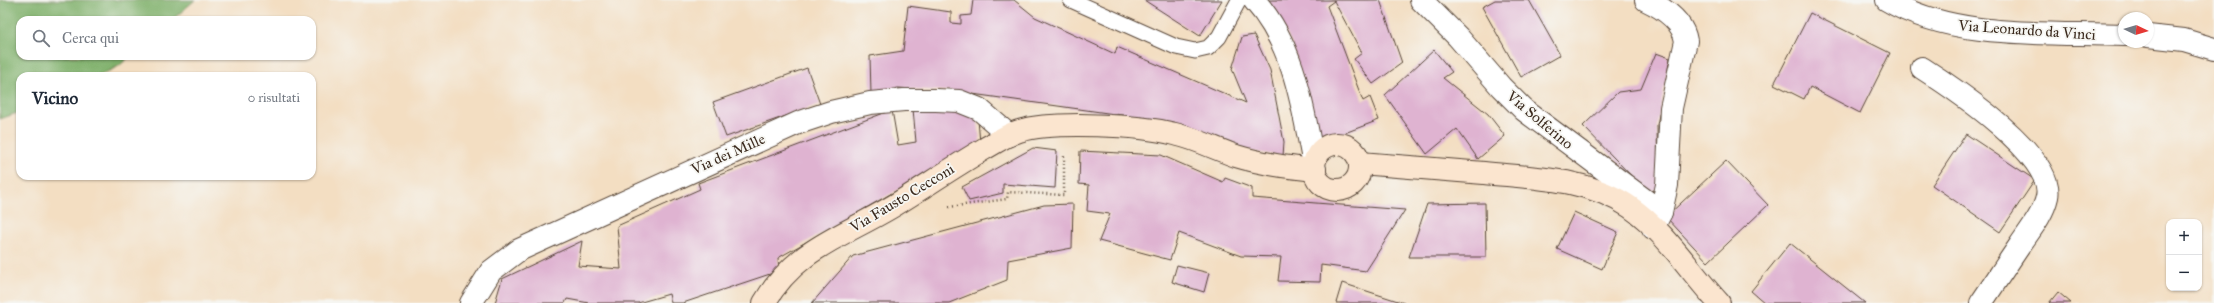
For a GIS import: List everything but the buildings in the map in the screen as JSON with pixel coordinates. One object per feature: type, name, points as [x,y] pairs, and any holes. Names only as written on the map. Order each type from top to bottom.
[{"type":"main road","name":"Via Fausto Cecconi","points":[[764,303],[781,278],[796,262],[813,250],[888,209],[1009,135],[1032,128],[1064,126],[1126,127],[1163,131],[1187,137],[1250,160],[1304,169]]},
{"type":"main road","points":[[1338,144],[1352,149],[1360,163],[1360,170],[1354,184],[1341,190],[1326,188],[1304,169],[1318,155],[1330,146],[1338,144]]},
{"type":"main road","points":[[1360,163],[1562,181],[1614,198],[1657,220],[1682,258],[1719,303]]},
{"type":"street","points":[[1254,0],[1273,24],[1289,58],[1301,97],[1304,169]]},
{"type":"street","name":"Via Solferino","points":[[1421,0],[1458,37],[1520,107],[1657,220]]},
{"type":"street","points":[[1646,0],[1669,14],[1680,25],[1684,32],[1686,41],[1671,108],[1667,185],[1657,220]]},
{"type":"street","name":"Via Leonardo da Vinci","points":[[1887,0],[1938,22],[1972,29],[2118,35]]},
{"type":"street","points":[[2154,37],[2184,40],[2214,49]]},
{"type":"street","points":[[1922,68],[1958,91],[1985,112],[2032,158],[2045,176],[2047,196],[2039,217],[1981,303]]},
{"type":"street","name":"Via dei Mille","points":[[471,303],[492,271],[519,250],[798,123],[831,112],[887,101],[959,101],[979,109],[1009,135]]},
{"type":"lane","points":[[1072,0],[1176,47],[1195,51],[1208,48],[1219,37],[1239,0]]},
{"type":"path","points":[[946,208],[1007,199],[1008,192],[1064,195],[1064,126]]},
{"type":"green space","points":[[0,0],[195,0],[177,16],[16,16],[16,60],[126,60],[119,66],[107,72],[16,72],[16,113],[0,119]]}]
